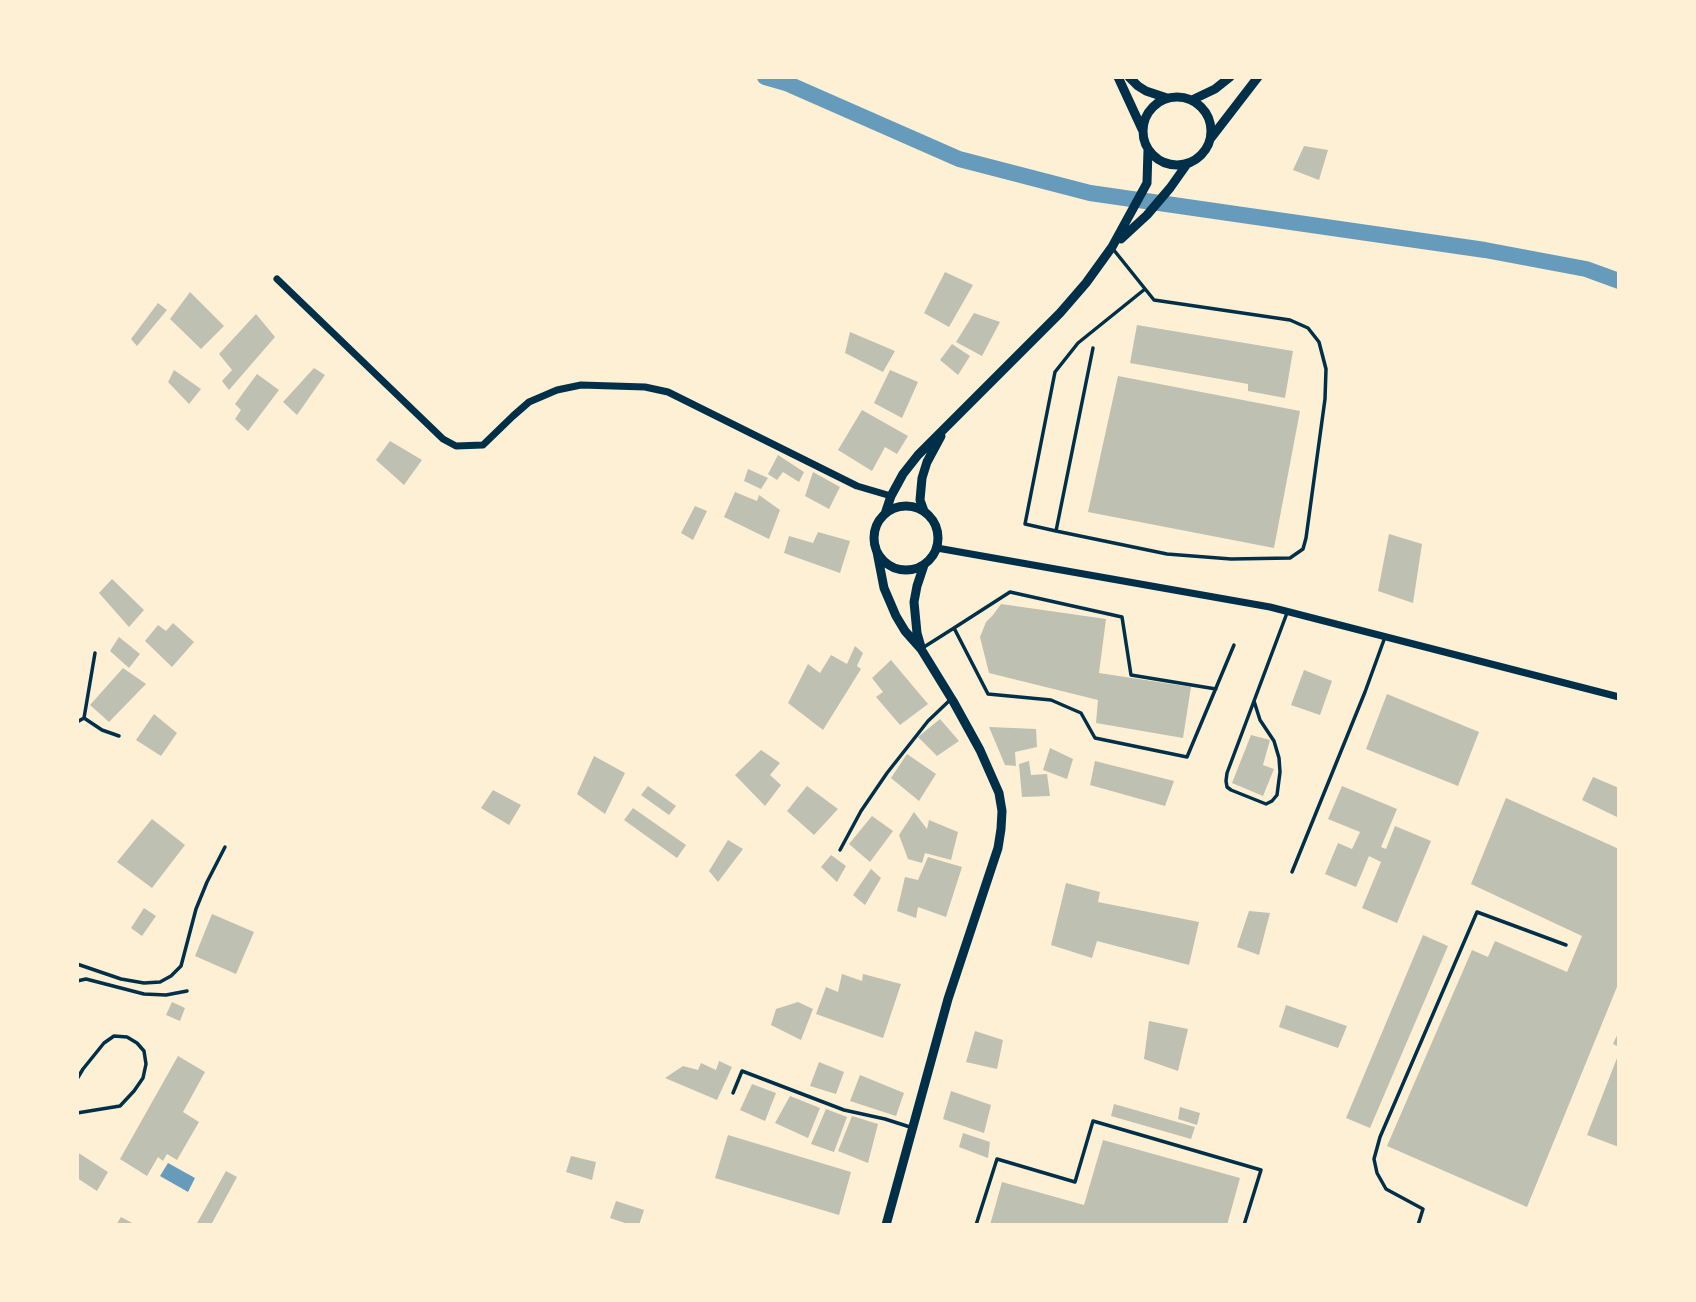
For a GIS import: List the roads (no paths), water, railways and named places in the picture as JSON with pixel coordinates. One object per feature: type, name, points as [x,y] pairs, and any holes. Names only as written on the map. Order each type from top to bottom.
[{"type":"street","points":[[1118,77],[1142,129]]},
{"type":"street","points":[[1129,77],[1146,91],[1169,98]]},
{"type":"street","points":[[1192,100],[1215,89],[1230,77]]},
{"type":"street","points":[[1210,140],[1208,117],[1202,107],[1192,100],[1180,97],[1159,101],[1144,118],[1143,140],[1148,150],[1165,163],[1187,164],[1205,150],[1258,77]]},
{"type":"street","points":[[885,514],[903,474],[918,455],[1060,313],[1086,283],[1112,247],[1147,183],[1148,150]]},
{"type":"street","points":[[1112,247],[1147,215],[1187,164]]},
{"type":"street","points":[[277,279],[443,439],[456,446],[483,445],[529,402],[557,390],[581,385],[645,387],[668,392],[857,486],[891,496]]},
{"type":"street","points":[[924,511],[920,500],[922,478],[927,462],[947,426]]},
{"type":"street","points":[[877,552],[892,568],[914,570],[932,558],[937,548],[936,527],[924,511],[904,506],[894,508],[878,522],[874,531],[874,542],[884,587],[896,616],[952,698],[980,750],[999,793],[1002,811],[1001,829],[990,874],[948,999],[886,1225]]},
{"type":"street","points":[[937,548],[1288,611],[1619,696]]},
{"type":"street","points":[[921,649],[914,602],[916,586],[924,565]]},
{"type":"lane","points":[[1112,247],[1154,300],[1290,320],[1308,328],[1319,342],[1326,369],[1325,399],[1306,538],[1303,549],[1290,558],[1231,559],[1167,554],[1025,524],[1055,372],[1078,344],[1145,289]]},
{"type":"lane","points":[[1056,531],[1093,348]]},
{"type":"lane","points":[[921,649],[1010,592],[1122,617],[1132,676],[1216,690]]},
{"type":"lane","points":[[1254,701],[1260,720],[1274,741],[1279,758],[1277,795],[1266,804],[1231,790],[1226,781],[1254,701],[1288,611]]},
{"type":"lane","points":[[954,628],[988,694],[1051,700],[1081,713],[1095,738],[1187,757],[1234,645]]},
{"type":"lane","points":[[1292,872],[1385,637]]},
{"type":"lane","points":[[84,718],[95,653]]},
{"type":"lane","points":[[839,850],[860,811],[887,773],[928,721],[952,698]]},
{"type":"lane","points":[[77,722],[84,718]]},
{"type":"lane","points":[[84,718],[102,730],[119,736]]},
{"type":"lane","points":[[77,964],[121,979],[144,983],[160,982],[171,976],[181,967],[196,909],[225,847]]},
{"type":"lane","points":[[1418,1225],[1423,1209],[1386,1189],[1377,1173],[1374,1159],[1380,1138],[1477,912],[1566,945]]},
{"type":"lane","points":[[77,981],[86,979],[144,994],[166,995],[187,991]]},
{"type":"lane","points":[[77,1079],[104,1043],[114,1036],[127,1037],[144,1051],[146,1064],[143,1078],[120,1106],[77,1113]]},
{"type":"lane","points":[[733,1093],[742,1071],[844,1110],[912,1128]]},
{"type":"lane","points":[[976,1225],[997,1159],[1075,1182],[1093,1121],[1261,1170],[1244,1225]]},
{"type":"water","points":[[168,1163],[195,1178],[188,1192],[160,1176]]},
{"type":"waterway","points":[[765,77],[786,83],[959,159],[1090,193],[1485,250],[1586,269],[1619,281]]}]
